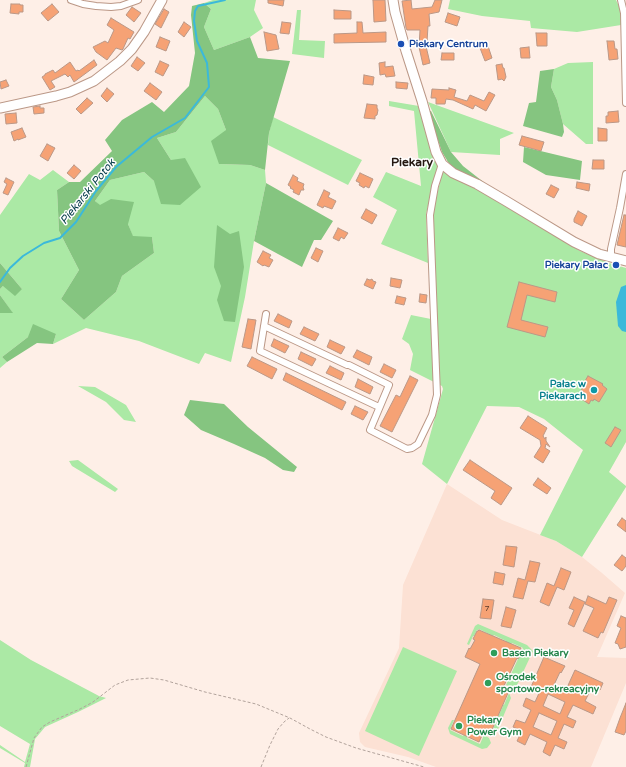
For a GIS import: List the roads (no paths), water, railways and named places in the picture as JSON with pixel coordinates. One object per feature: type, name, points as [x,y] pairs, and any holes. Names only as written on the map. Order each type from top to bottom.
[{"type":"street","points":[[71,0],[83,4],[111,7],[121,6],[138,0]]},
{"type":"street","points":[[0,108],[70,92],[94,81],[120,61],[132,49],[144,32],[162,0]]},
{"type":"street","points":[[393,0],[406,51],[421,97],[436,152],[442,164],[453,173],[506,200],[574,242],[599,254],[626,261]]},
{"type":"street","points":[[621,0],[624,13],[626,103]]},
{"type":"street","points":[[264,326],[389,385],[370,430],[407,449],[418,444],[432,415],[437,395],[430,215],[435,186],[442,164]]},
{"type":"street","points":[[611,257],[611,249],[626,174]]},
{"type":"street","points":[[266,314],[260,351],[379,407]]},
{"type":"water","points":[[626,285],[626,332],[622,331],[618,326],[616,302],[621,287]]},
{"type":"waterway","name":"Piekarski Potok","points":[[0,282],[10,268],[23,256],[44,243],[60,238],[76,222],[96,191],[116,167],[152,137],[185,118],[209,87],[207,63],[197,41],[194,21],[195,11],[198,6],[225,0]]},
{"type":"place","name":"Piekary Centrum","points":[[401,44]]},
{"type":"place","name":"Piekary Pałac","points":[[616,265]]},
{"type":"place","name":"Pałac w Piekarach","points":[[594,390]]},
{"type":"place","name":"Basen Piekary","points":[[494,653]]},
{"type":"place","name":"Ośrodek sportowo-rekreacyjny","points":[[488,683]]},
{"type":"place","name":"Piekary Power Gym","points":[[459,726]]},
{"type":"district","name":"Piekary","points":[[412,163]]}]
